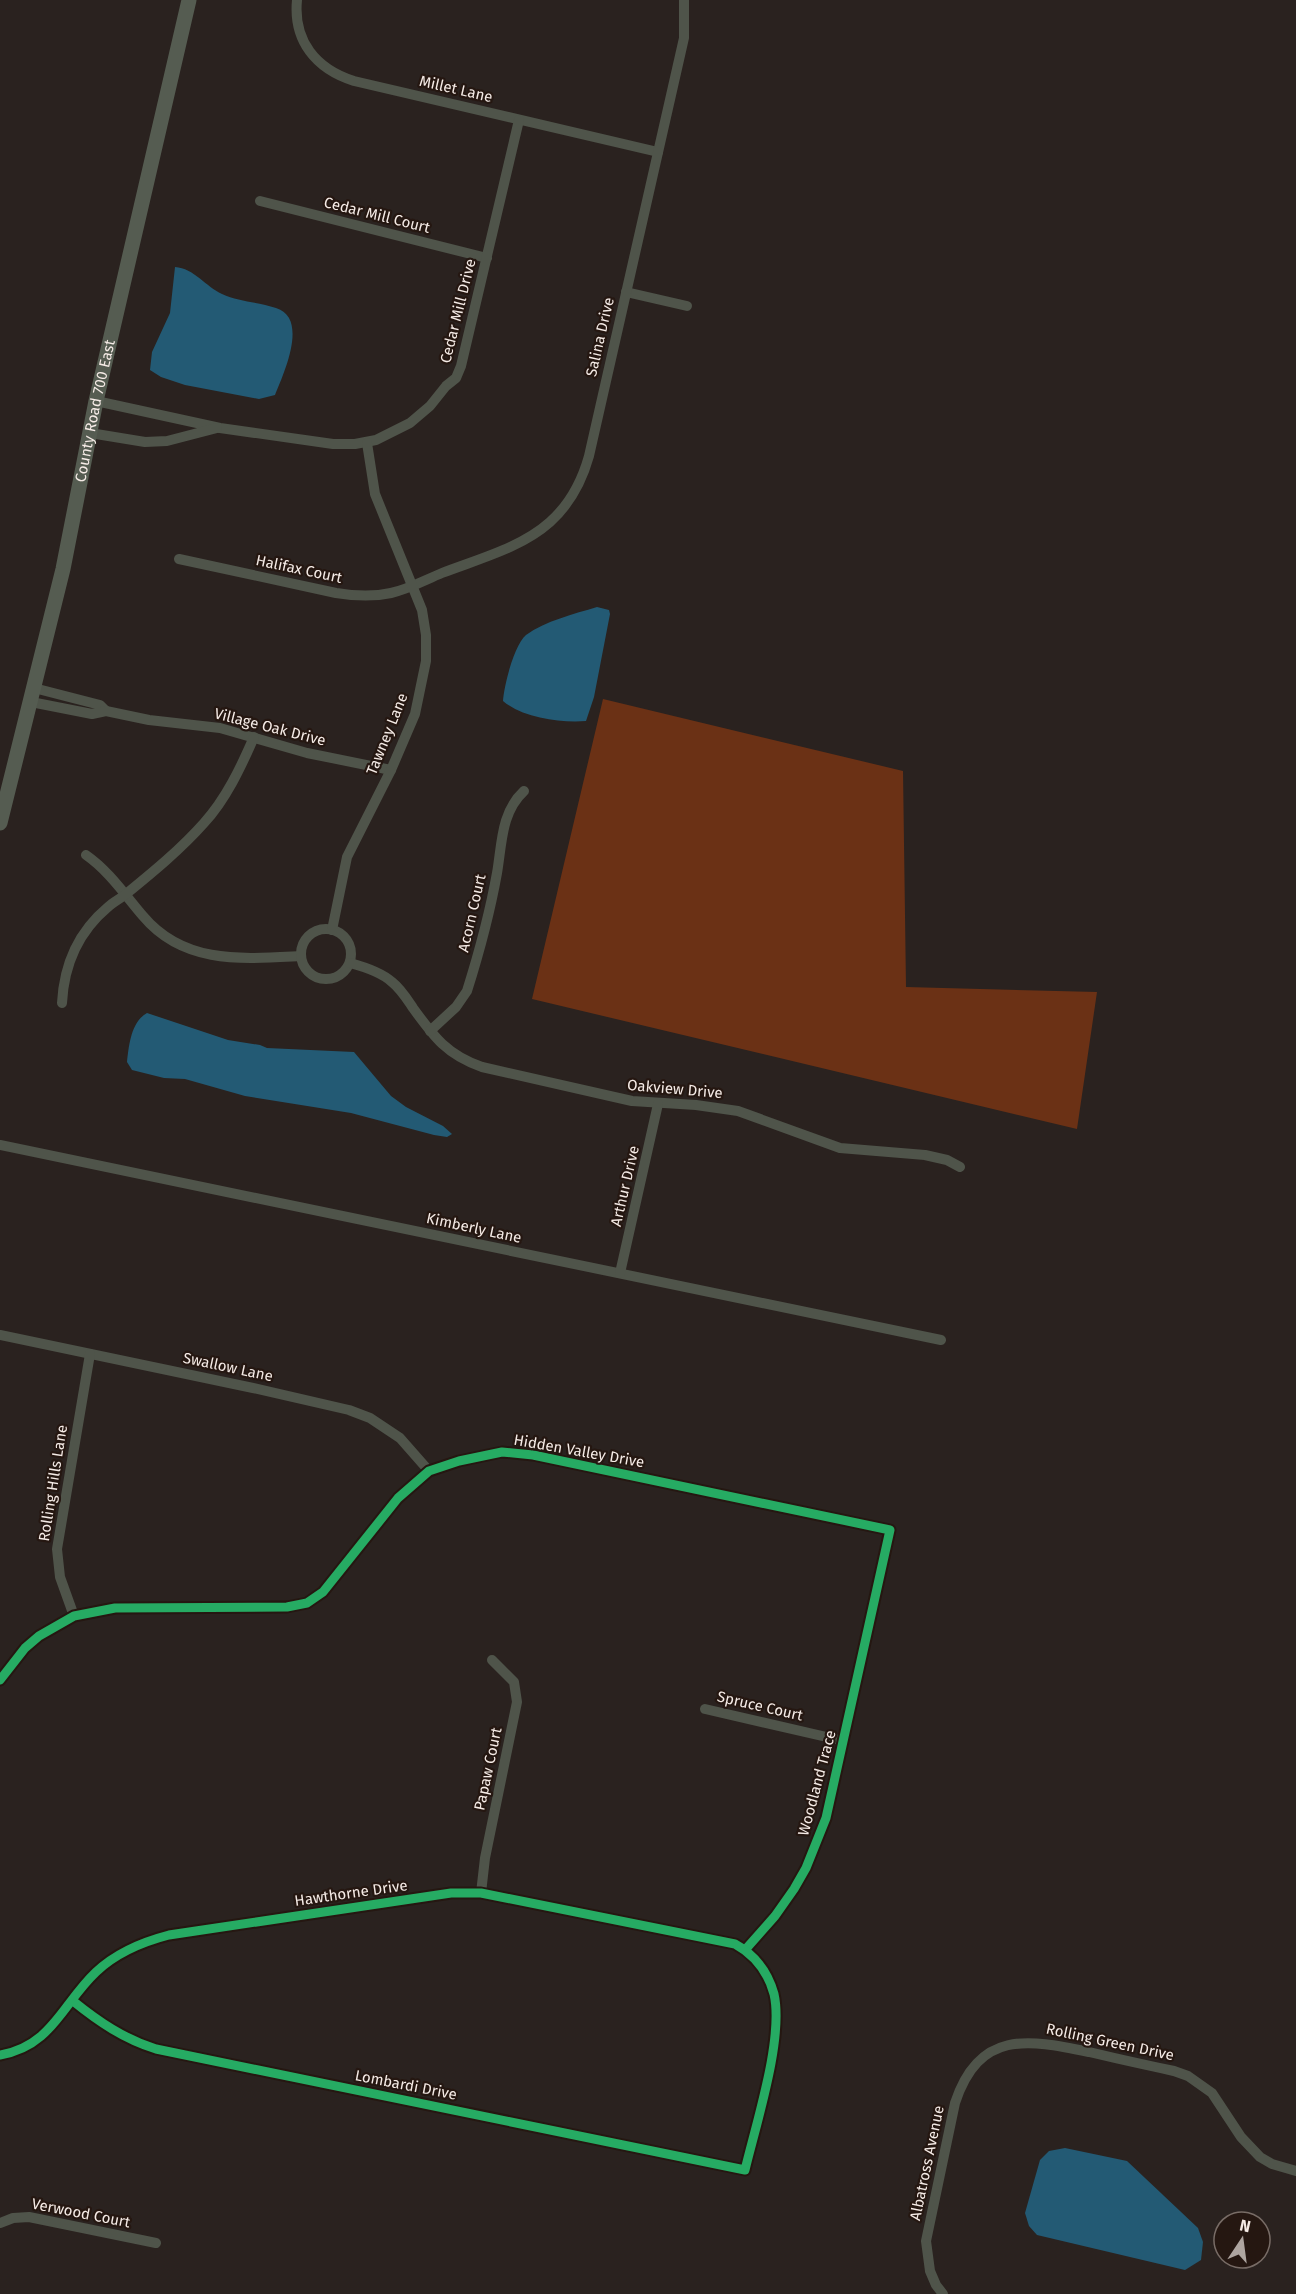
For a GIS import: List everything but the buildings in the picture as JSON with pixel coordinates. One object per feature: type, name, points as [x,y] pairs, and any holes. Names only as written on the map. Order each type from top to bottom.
[{"type":"main road","name":"County Road 700 East","points":[[0,823],[63,569],[96,401],[189,0]]},
{"type":"street","name":"Millet Lane","points":[[297,0],[297,26],[300,38],[311,56],[333,73],[354,81],[658,152]]},
{"type":"street","name":"Salina Drive","points":[[412,586],[532,535],[550,522],[572,497],[582,477],[589,456],[684,38],[684,0]]},
{"type":"street","name":"Cedar Mill Drive","points":[[96,401],[220,428],[333,444],[367,442],[388,435],[410,423],[456,378],[466,353],[519,120]]},
{"type":"street","name":"Cedar Mill Court","points":[[260,201],[487,258]]},
{"type":"street","points":[[626,292],[687,306]]},
{"type":"street","points":[[90,433],[146,442],[167,441],[220,428]]},
{"type":"street","name":"Tawney Lane","points":[[332,930],[347,857],[391,770],[415,714],[426,661],[424,622],[375,494],[367,442]]},
{"type":"street","name":"Halifax Court","points":[[179,559],[347,594],[380,595],[412,586]]},
{"type":"street","name":"Village Oak Drive","points":[[33,695],[100,705],[106,711],[149,720],[220,728],[308,753],[391,770]]},
{"type":"street","points":[[62,1003],[63,986],[73,951],[99,914],[125,895],[177,850],[216,808],[239,771],[254,737]]},
{"type":"street","name":"Acorn Court","points":[[430,1032],[456,1007],[467,991],[497,873],[504,824],[513,805],[524,791]]},
{"type":"street","points":[[86,855],[102,868],[157,930],[184,948],[222,958],[301,956]]},
{"type":"street","points":[[324,929],[332,930],[346,939],[352,954],[350,963],[340,976],[323,979],[308,972],[301,956],[302,949],[310,935],[324,929]]},
{"type":"street","name":"Oakview Drive","points":[[350,963],[391,981],[404,994],[430,1032],[445,1048],[459,1058],[482,1067],[611,1097],[658,1104],[696,1105],[738,1111],[840,1148],[925,1155],[946,1160],[960,1167]]},
{"type":"street","name":"Arthur Drive","points":[[620,1274],[658,1104]]},
{"type":"street","name":"Kimberly Lane","points":[[0,1145],[941,1340]]},
{"type":"street","name":"Swallow Lane","points":[[0,1335],[349,1410],[370,1418],[400,1438],[429,1472]]},
{"type":"street","name":"Rolling Hills Lane","points":[[74,1616],[60,1577],[57,1549],[90,1354]]},
{"type":"street","name":"Hidden Valley Drive","points":[[0,1680],[25,1648],[39,1636],[74,1616],[115,1608],[287,1607],[307,1603],[324,1592],[398,1498],[429,1472],[459,1461],[502,1452],[533,1455],[841,1520]]},
{"type":"street","name":"Woodland Trace","points":[[745,1950],[775,1916],[806,1868],[826,1818],[844,1741],[890,1530],[841,1520]]},
{"type":"street","name":"Papaw Court","points":[[482,1893],[485,1858],[517,1702],[514,1682],[492,1660]]},
{"type":"street","name":"Spruce Court","points":[[705,1709],[844,1741]]},
{"type":"street","name":"Hawthorne Drive","points":[[0,2055],[17,2051],[36,2041],[51,2029],[94,1974],[104,1965],[129,1949],[155,1938],[451,1893],[482,1893],[716,1939],[735,1944],[745,1950]]},
{"type":"street","name":"Lombardi Drive","points":[[73,2001],[111,2029],[137,2043],[156,2049],[745,2170],[773,2049],[775,2004],[773,1992],[759,1962],[745,1950]]},
{"type":"street","name":"Rolling Green Drive","points":[[986,2055],[1019,2042],[1044,2042],[1188,2076],[1212,2093],[1249,2148],[1272,2164],[1296,2171]]},
{"type":"street","name":"Albatross Avenue","points":[[939,2290],[930,2271],[926,2241],[959,2091],[970,2070],[986,2055]]},
{"type":"street","name":"Verwood Court","points":[[0,2223],[13,2218],[29,2217],[156,2244]]},
{"type":"shaded area","points":[[603,699],[903,771],[906,987],[1097,992],[1077,1129],[532,999]]},
{"type":"water","points":[[175,267],[194,274],[222,294],[276,308],[286,314],[293,334],[284,374],[275,395],[259,399],[185,385],[161,377],[150,370],[152,352],[170,313]]},
{"type":"water","points":[[597,607],[609,610],[610,614],[594,697],[586,721],[543,718],[521,712],[503,701],[505,686],[517,647],[526,635],[551,622]]},
{"type":"water","points":[[147,1013],[228,1040],[267,1048],[354,1052],[391,1096],[406,1107],[443,1126],[452,1134],[447,1137],[434,1135],[351,1113],[245,1096],[185,1079],[164,1078],[132,1070],[127,1062],[132,1034],[137,1022]]},
{"type":"water","points":[[1065,2148],[1127,2161],[1198,2228],[1203,2242],[1201,2260],[1185,2270],[1037,2235],[1029,2226],[1025,2213],[1040,2160],[1049,2151]]},
{"type":"cycle path","points":[[0,1680],[25,1648],[39,1636],[74,1616],[115,1608],[287,1607],[307,1603],[323,1592],[398,1498],[429,1471],[459,1461],[502,1452],[533,1455],[890,1530],[826,1818],[806,1868],[794,1889],[775,1916],[745,1950]]},
{"type":"cycle path","points":[[0,2055],[32,2043],[55,2022],[84,1984],[104,1965],[130,1949],[149,1941],[169,1935],[451,1893],[481,1893],[735,1944],[749,1953],[764,1971],[774,1994],[776,2012],[772,2057],[745,2170],[156,2049],[112,2029],[73,2001]]}]
